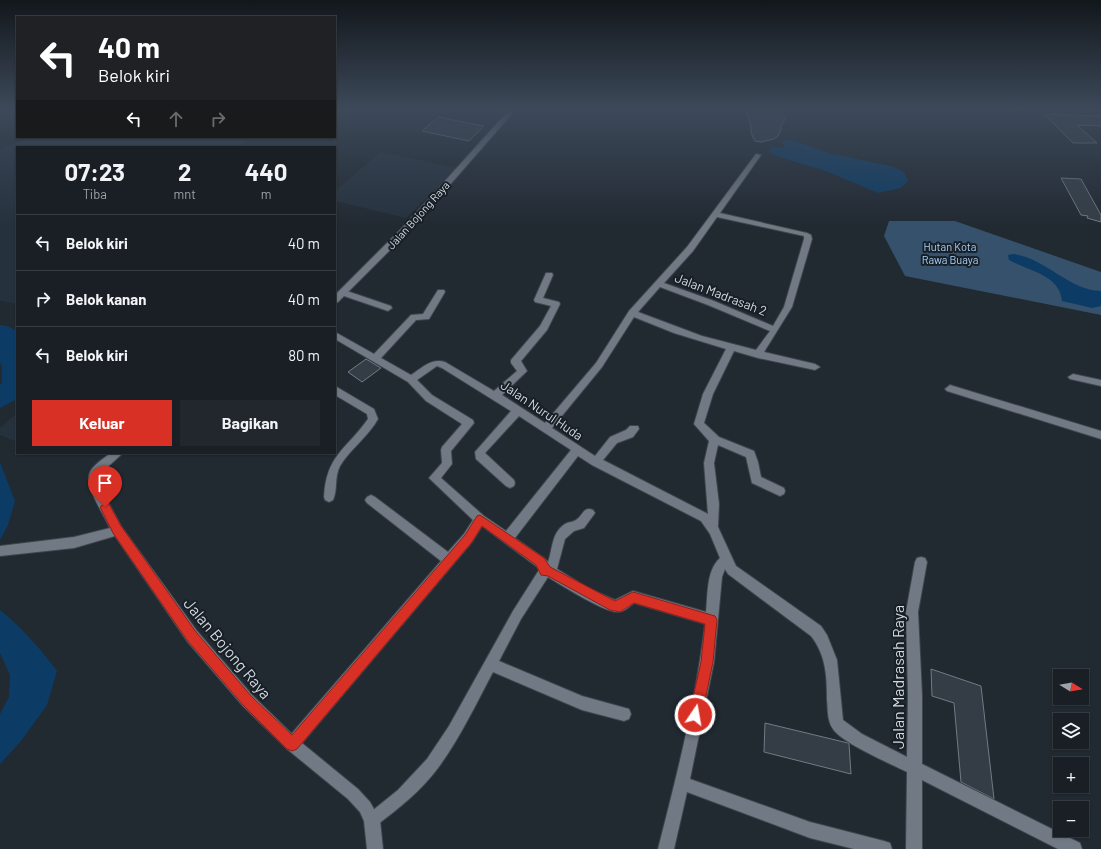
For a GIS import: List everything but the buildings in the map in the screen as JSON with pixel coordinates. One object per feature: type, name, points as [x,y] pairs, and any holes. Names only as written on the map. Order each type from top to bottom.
[{"type":"street","name":"Jalan Bojong Raya","points":[[336,299],[344,293],[410,225],[479,148]]},
{"type":"street","points":[[546,428],[599,365],[632,313],[686,253],[758,155]]},
{"type":"street","points":[[715,214],[807,235],[808,239],[788,307],[758,355]]},
{"type":"street","points":[[496,395],[522,371],[516,363],[516,360],[546,326],[556,304],[538,300],[549,275]]},
{"type":"street","name":"Jalan Madrasah 2","points":[[658,284],[710,303],[775,330]]},
{"type":"street","points":[[376,358],[414,317],[426,316],[441,292]]},
{"type":"street","points":[[344,293],[388,308]]},
{"type":"street","points":[[632,313],[663,327],[731,348],[815,367]]},
{"type":"street","points":[[336,336],[411,380],[429,398],[469,423],[446,450],[447,464],[434,478],[480,519],[540,562],[547,571],[614,606],[620,606],[633,597],[711,620]]},
{"type":"street","points":[[731,348],[708,394],[699,424],[714,440],[750,454],[756,480],[780,491]]},
{"type":"street","name":"Jalan Nurul Huda","points":[[411,380],[434,364],[441,363],[496,395],[596,462],[697,513],[713,526]]},
{"type":"street","points":[[1073,377],[1101,383]]},
{"type":"street","points":[[950,389],[1101,436]]},
{"type":"street","points":[[329,497],[331,471],[373,419],[371,412],[336,391]]},
{"type":"street","points":[[510,483],[485,462],[480,456],[480,452],[518,410]]},
{"type":"street","points":[[596,462],[608,444],[621,434],[629,434],[634,429]]},
{"type":"street","points":[[666,849],[682,783],[707,662],[716,577],[723,556],[713,526],[714,505],[708,460],[709,450],[714,440]]},
{"type":"street","points":[[508,538],[577,450]]},
{"type":"street","name":"Jalan Bojong Raya","points":[[117,454],[98,469],[94,476],[94,485],[117,530],[192,636],[248,701],[292,744],[353,794],[366,807],[372,820],[375,849]]},
{"type":"street","points":[[371,500],[449,560]]},
{"type":"street","points":[[372,820],[403,795],[432,764],[454,731],[492,664],[517,615],[547,571],[562,534],[570,526],[580,524],[589,514]]},
{"type":"street","points":[[292,744],[468,538],[480,519]]},
{"type":"street","points":[[2,551],[70,544],[94,539],[117,530]]},
{"type":"street","name":"Jalan Madrasah Raya","points":[[723,556],[732,570],[741,578],[816,631],[824,640],[829,651],[835,716],[838,725],[857,739],[1074,849]]},
{"type":"street","name":"Jalan Madrasah Raya","points":[[914,849],[915,695],[912,612],[921,562]]},
{"type":"street","points":[[492,664],[582,703],[624,714]]},
{"type":"street","points":[[682,783],[810,830],[884,849]]},
{"type":"shaded area","points":[[16,148],[16,304],[0,301],[0,149]]},
{"type":"shaded area","points":[[771,148],[814,148],[829,153],[891,166],[904,172],[908,181],[901,188],[878,193],[826,171],[776,156],[769,152]]},
{"type":"shaded area","points":[[381,152],[456,168],[406,218],[336,201],[336,190]]},
{"type":"shaded area","points":[[1013,254],[1036,261],[1078,285],[1101,291],[1101,306],[1092,308],[1062,301],[1060,292],[1056,285],[1042,275],[1009,260],[1008,255]]},
{"type":"shaded area","points":[[0,325],[7,326],[16,330],[16,400],[0,408],[2,367],[0,362]]},
{"type":"shaded area","points":[[16,414],[16,442],[0,435],[0,428]]},
{"type":"shaded area","points":[[0,462],[15,501],[8,525],[0,540]]},
{"type":"shaded area","points":[[0,610],[16,624],[57,671],[47,705],[21,741],[0,764],[0,714],[9,697],[10,675],[0,653]]},
{"type":"green space","name":"Hutan Kota Rawa Buaya","points":[[889,221],[955,221],[1101,272],[1101,315],[905,276],[884,236]]},
{"type":"route","points":[[105,507],[117,530],[192,636],[248,701],[292,744],[468,538],[480,519],[540,562],[544,567],[545,572],[549,571],[562,580],[614,606],[620,606],[633,597],[711,620],[707,662],[695,715]]}]
